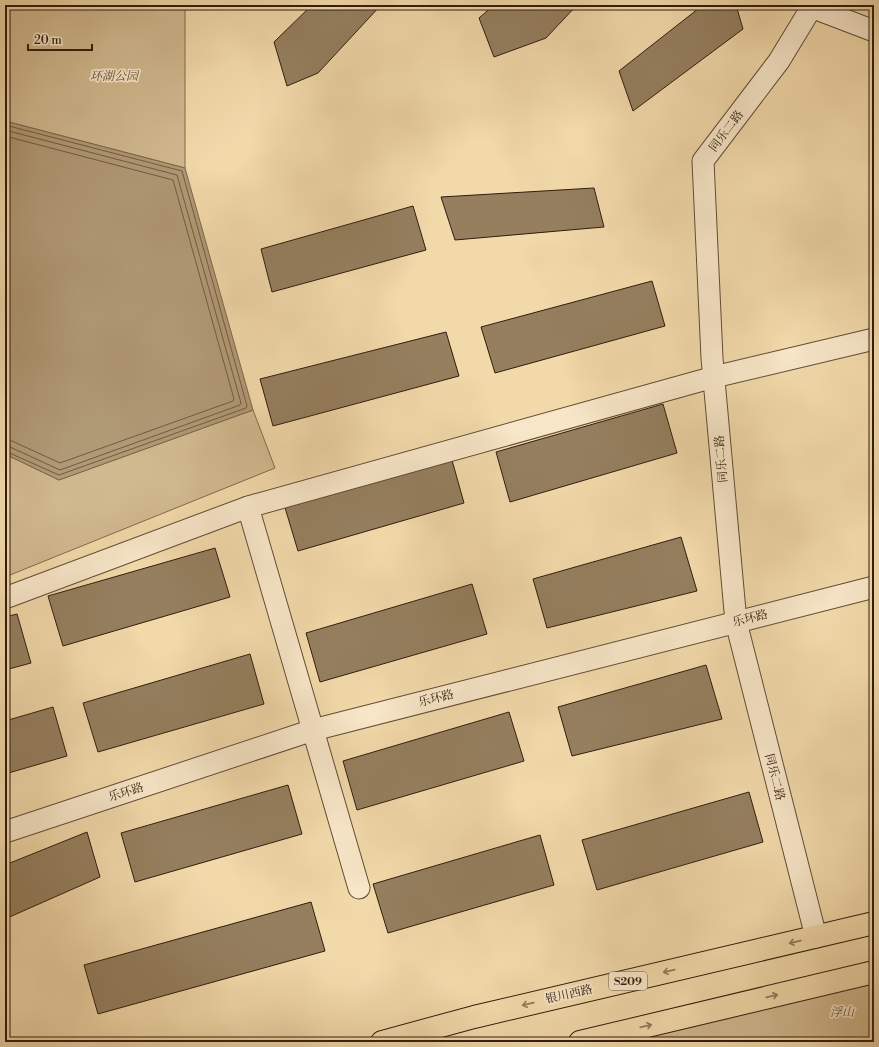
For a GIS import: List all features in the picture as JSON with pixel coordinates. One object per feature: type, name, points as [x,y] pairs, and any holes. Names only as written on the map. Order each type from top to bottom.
[{"type":"main road","name":"银川西路","points":[[382,1042],[474,1017],[874,923]]},
{"type":"main road","points":[[580,1042],[874,972]]},
{"type":"street","points":[[811,6],[874,31]]},
{"type":"street","name":"同乐二路","points":[[811,6],[779,61],[703,161],[714,377],[736,622],[816,937]]},
{"type":"street","points":[[5,598],[248,508],[714,377],[874,339]]},
{"type":"street","points":[[248,508],[359,888]]},
{"type":"street","name":"乐环路","points":[[5,832],[313,730],[874,587]]},
{"type":"green space","name":"环湖公园","points":[[5,5],[185,5],[185,168],[5,121]]},
{"type":"green space","points":[[253,410],[275,468],[5,577],[5,454],[59,480]]},
{"type":"green space","name":"浮山","points":[[874,972],[874,1042],[627,1042]]},
{"type":"water","points":[[5,121],[185,168],[253,410],[59,480],[5,454]]},
{"type":"building","points":[[312,5],[381,5],[318,73],[287,86],[274,42]]},
{"type":"building","points":[[494,5],[577,5],[546,38],[494,57],[479,18]]},
{"type":"building","points":[[703,5],[736,5],[743,29],[633,111],[619,71]]},
{"type":"building","points":[[594,188],[604,227],[455,240],[441,197]]},
{"type":"building","points":[[413,206],[426,250],[272,292],[261,249]]},
{"type":"building","points":[[652,281],[665,326],[495,373],[481,327]]},
{"type":"building","points":[[446,332],[459,376],[273,426],[260,379]]},
{"type":"building","points":[[663,404],[677,453],[510,502],[496,452]]},
{"type":"building","points":[[450,453],[464,503],[298,551],[283,501]]},
{"type":"building","points":[[681,537],[697,591],[547,628],[533,579]]},
{"type":"building","points":[[215,548],[230,597],[63,646],[48,596]]},
{"type":"building","points":[[472,584],[487,634],[320,682],[306,633]]},
{"type":"building","points":[[17,614],[31,663],[5,670],[5,617]]},
{"type":"building","points":[[250,654],[264,704],[98,752],[83,703]]},
{"type":"building","points":[[706,665],[722,719],[572,756],[558,707]]},
{"type":"building","points":[[53,707],[67,756],[5,774],[5,721]]},
{"type":"building","points":[[509,712],[524,761],[357,810],[343,761]]},
{"type":"building","points":[[288,785],[302,834],[135,882],[121,833]]},
{"type":"building","points":[[749,792],[763,842],[597,890],[582,840]]},
{"type":"building","points":[[87,832],[100,877],[5,919],[5,865]]},
{"type":"building","points":[[540,835],[554,885],[388,933],[373,884]]},
{"type":"building","points":[[311,902],[325,951],[98,1014],[84,965]]}]
